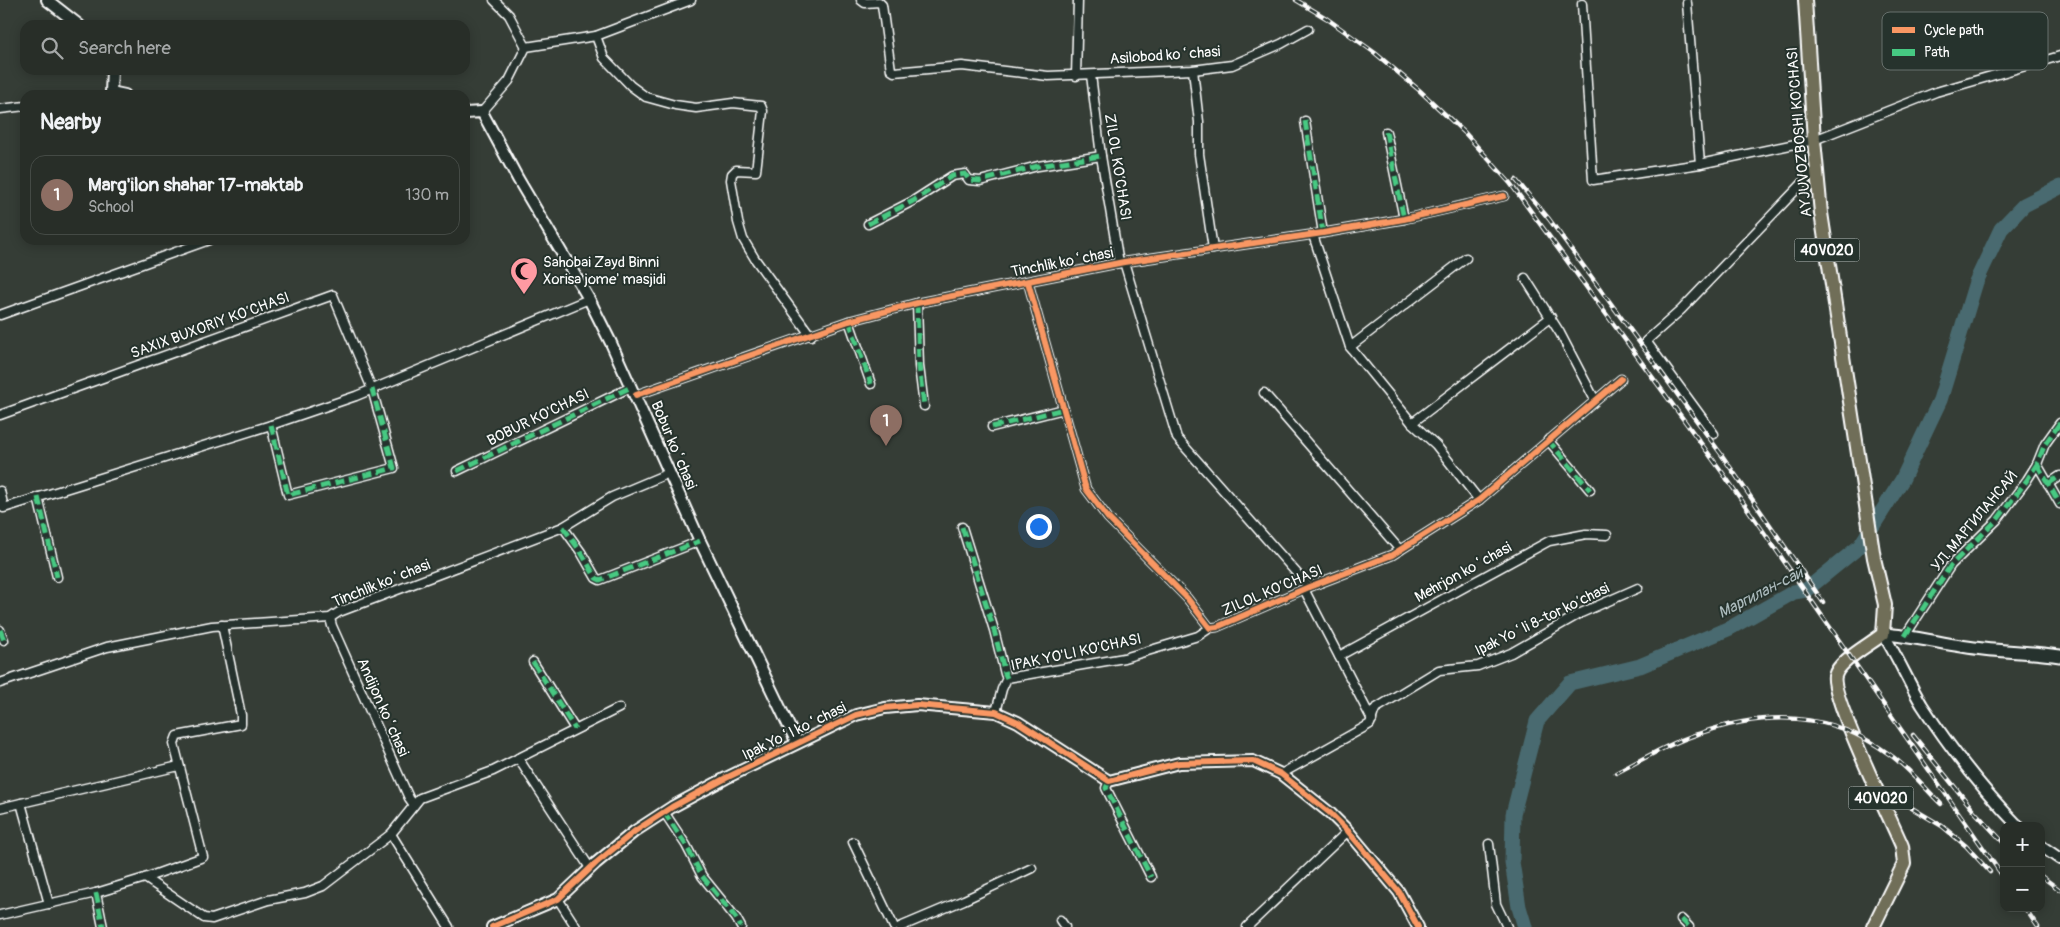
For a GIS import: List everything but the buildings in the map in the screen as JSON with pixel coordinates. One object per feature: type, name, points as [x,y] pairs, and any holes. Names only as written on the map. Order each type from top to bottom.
[{"type":"main road","name":"AYJUVOZBOSHI KO'CHASI","points":[[1805,0],[1814,140],[1823,223],[1864,498],[1874,558],[1885,605],[1883,634]]},
{"type":"main road","points":[[1883,634],[1982,649],[2033,652],[2060,656]]},
{"type":"main road","name":"40V020","points":[[1872,927],[1904,864],[1902,846],[1836,693],[1834,677],[1839,667],[1883,634]]},
{"type":"street","points":[[47,0],[73,20]]},
{"type":"street","points":[[494,0],[509,15],[526,47]]},
{"type":"street","points":[[526,47],[596,36],[691,0]]},
{"type":"street","name":"Asilobod koʻchasi","points":[[861,0],[865,2],[880,2],[882,5],[891,70],[894,72],[962,66],[1048,76],[1193,70],[1232,65],[1281,44],[1308,29]]},
{"type":"street","points":[[1076,76],[1078,0]]},
{"type":"street","points":[[1687,3],[1700,164]]},
{"type":"street","points":[[1582,4],[1593,180],[1700,164],[1814,140],[1936,92],[2012,70]]},
{"type":"street","points":[[596,36],[604,58],[631,86],[646,97],[675,105],[696,108],[732,104],[761,106],[764,111],[756,171],[736,170],[732,174],[731,180],[738,222],[743,239],[755,259],[811,336]]},
{"type":"street","points":[[470,112],[482,112],[509,81],[526,47]]},
{"type":"street","points":[[1193,70],[1199,122],[1200,162],[1213,249]]},
{"type":"street","points":[[113,75],[114,90]]},
{"type":"street","name":"ZILOL KO‘CHASI","points":[[1091,75],[1100,156],[1122,263],[1177,438],[1306,588]]},
{"type":"street","points":[[0,109],[20,107]]},
{"type":"street","name":"Bobur koʻchasi","points":[[482,112],[518,179],[589,299],[633,391],[700,541],[796,743]]},
{"type":"street","points":[[1305,121],[1323,233]]},
{"type":"street","points":[[1386,132],[1404,218]]},
{"type":"street","points":[[868,224],[913,201],[952,176],[965,174],[969,180],[980,181],[1038,166],[1100,156]]},
{"type":"street","points":[[1714,434],[1646,341],[1681,310],[1817,168]]},
{"type":"street","name":"Tinchlik koʻchasi","points":[[633,391],[811,336],[849,321],[916,303],[1122,263],[1313,235],[1404,218],[1504,196]]},
{"type":"street","points":[[1313,235],[1350,347],[1412,423],[1436,445],[1480,500]]},
{"type":"street","points":[[0,315],[195,245]]},
{"type":"street","points":[[1350,347],[1466,258]]},
{"type":"street","points":[[1526,278],[1572,354],[1595,400]]},
{"type":"street","name":"ZILOL KO‘CHASI","points":[[1028,282],[1086,489],[1108,518],[1187,598],[1210,628],[1217,627],[1306,588],[1392,555],[1480,500],[1621,378]]},
{"type":"street","name":"SAXIX BUXORIY KO‘CHASI","points":[[0,415],[333,295],[372,389]]},
{"type":"street","points":[[0,491],[4,508],[271,425],[372,389],[589,299]]},
{"type":"street","points":[[916,303],[919,366],[924,406]]},
{"type":"street","points":[[1412,423],[1551,317]]},
{"type":"street","points":[[849,321],[870,384]]},
{"type":"street","points":[[271,425],[288,495],[394,468],[372,389]]},
{"type":"street","name":"BOBUR KO'CHASI","points":[[457,471],[633,391]]},
{"type":"street","points":[[1264,393],[1400,550]]},
{"type":"street","points":[[992,427],[1064,409]]},
{"type":"street","name":"УЛ. МАРГИЛАНСАЙ","points":[[1905,636],[1951,565],[1997,520],[2038,464],[2045,444],[2060,422]]},
{"type":"street","points":[[1548,440],[1590,490]]},
{"type":"street","points":[[2038,464],[2060,504]]},
{"type":"street","name":"Tinchlik koʻchasi","points":[[0,682],[107,647],[222,625],[330,618],[339,612],[563,527],[612,497],[669,473]]},
{"type":"street","points":[[2048,484],[2060,476]]},
{"type":"street","points":[[38,497],[57,577]]},
{"type":"street","points":[[563,527],[596,578],[600,580],[700,541]]},
{"type":"street","points":[[962,527],[1007,678]]},
{"type":"street","name":"Mehrjon koʻchasi","points":[[1339,656],[1549,540],[1586,534],[1607,534]]},
{"type":"street","points":[[1306,588],[1372,720]]},
{"type":"street","name":"Ipak Yoʻli 8-tor koʼchasi","points":[[1281,774],[1365,728],[1370,724],[1375,709],[1439,670],[1478,666],[1511,653],[1581,613],[1638,588]]},
{"type":"street","name":"Andijon koʻchasi","points":[[330,618],[371,715],[414,805]]},
{"type":"street","points":[[0,915],[96,893],[203,857],[174,744],[177,736],[241,724],[242,721],[222,625]]},
{"type":"street","name":"IPAK YO'LI KO'CHASI","points":[[996,712],[1007,678],[1124,658],[1198,636],[1210,628]]},
{"type":"street","points":[[0,630],[4,640]]},
{"type":"street","points":[[1883,634],[1926,711],[1993,801],[2014,822]]},
{"type":"street","points":[[533,662],[575,729]]},
{"type":"street","name":"Ipak Yoʻl koʻchasi","points":[[492,927],[558,898],[590,868],[635,831],[664,812],[796,743],[856,715],[885,708],[917,705],[996,712],[1018,722],[1109,781]]},
{"type":"street","points":[[145,878],[204,918],[212,919],[268,900],[305,893],[323,886],[391,834],[420,798],[467,782],[620,708]]},
{"type":"street","points":[[518,758],[590,868]]},
{"type":"street","points":[[1151,877],[1106,788],[1109,781],[1179,763],[1253,761],[1281,774],[1330,813],[1348,831],[1399,892],[1418,927]]},
{"type":"street","points":[[0,808],[179,766]]},
{"type":"street","points":[[21,803],[49,904]]},
{"type":"street","points":[[664,812],[686,845],[702,876],[741,927]]},
{"type":"street","points":[[1246,927],[1348,831]]},
{"type":"street","points":[[391,834],[449,927]]},
{"type":"street","points":[[853,842],[894,927]]},
{"type":"street","points":[[1489,844],[1496,904],[1507,927]]},
{"type":"street","points":[[2045,849],[2060,860]]},
{"type":"street","points":[[900,927],[1032,868]]},
{"type":"street","points":[[96,893],[103,927]]},
{"type":"street","points":[[558,898],[576,927]]},
{"type":"street","points":[[1680,919],[1689,927]]},
{"type":"street","points":[[1060,920],[1065,927]]},
{"type":"waterway","name":"Маргилан-сай","points":[[1525,927],[1519,907],[1512,862],[1513,814],[1537,721],[1570,683],[1640,666],[1730,628],[1794,592],[1806,590],[1860,546],[1902,480],[1940,400],[1976,282],[2001,229],[2024,205],[2060,187]]},
{"type":"railway","points":[[1296,0],[1326,18],[1375,53],[1419,90],[1465,133],[1510,183],[1722,472],[2000,872]]},
{"type":"railway","points":[[1516,180],[1549,219],[1721,454],[1823,602]]},
{"type":"railway","points":[[1616,773],[1677,742],[1723,726],[1773,718],[1797,719],[1821,722],[1844,729],[1867,740],[1903,765],[1941,804]]},
{"type":"railway","points":[[1913,735],[1974,811],[2000,839]]},
{"type":"railway","points":[[1900,801],[1942,826],[1966,846],[1990,872]]},
{"type":"railway","points":[[2045,879],[2060,890]]},
{"type":"railway","points":[[2028,912],[2038,927]]},
{"type":"marked path","points":[[1305,121],[1323,233]]},
{"type":"marked path","points":[[1386,132],[1404,219]]},
{"type":"marked path","points":[[868,224],[913,201],[952,176],[965,174],[969,180],[980,181],[1038,166],[1101,156]]},
{"type":"marked path","points":[[917,303],[919,366],[924,406]]},
{"type":"marked path","points":[[849,321],[871,384]]},
{"type":"marked path","points":[[457,471],[631,387]]},
{"type":"marked path","points":[[271,425],[288,495],[394,468],[372,389]]},
{"type":"marked path","points":[[992,427],[1064,409]]},
{"type":"marked path","points":[[1905,636],[1951,565],[1997,520],[2027,480],[2037,464],[2045,444],[2060,423]]},
{"type":"marked path","points":[[1548,440],[1590,490]]},
{"type":"marked path","points":[[2037,464],[2060,504]]},
{"type":"marked path","points":[[2048,484],[2060,476]]},
{"type":"marked path","points":[[38,497],[57,577]]},
{"type":"marked path","points":[[563,527],[581,552],[596,578],[600,580],[700,541]]},
{"type":"marked path","points":[[962,527],[1007,678]]},
{"type":"marked path","points":[[0,630],[4,640]]},
{"type":"marked path","points":[[533,662],[575,729]]},
{"type":"marked path","points":[[1109,781],[1106,788],[1151,877]]},
{"type":"marked path","points":[[664,812],[686,845],[702,876],[741,927]]},
{"type":"marked path","points":[[96,893],[103,927]]},
{"type":"marked path","points":[[1681,919],[1689,927]]},
{"type":"cycle path","points":[[636,395],[849,321],[917,303],[1124,262],[1323,233],[1404,219],[1504,196]]},
{"type":"cycle path","points":[[1028,282],[1086,489],[1108,518],[1187,598],[1210,628],[1217,627],[1309,587],[1392,555],[1479,500],[1621,379]]},
{"type":"cycle path","points":[[492,927],[558,899],[596,863],[635,831],[672,807],[726,778],[856,715],[885,708],[917,705],[996,712],[1018,722],[1109,781],[1179,763],[1253,761],[1281,774],[1330,813],[1348,831],[1399,892],[1418,927]]},
{"type":"place","name":"Sahobai Zayd Binni Xorisa jome' masjidi","points":[[524,295]]},
{"type":"place","name":"Marg'ilon shahar 17-maktab","points":[[886,446]]}]
